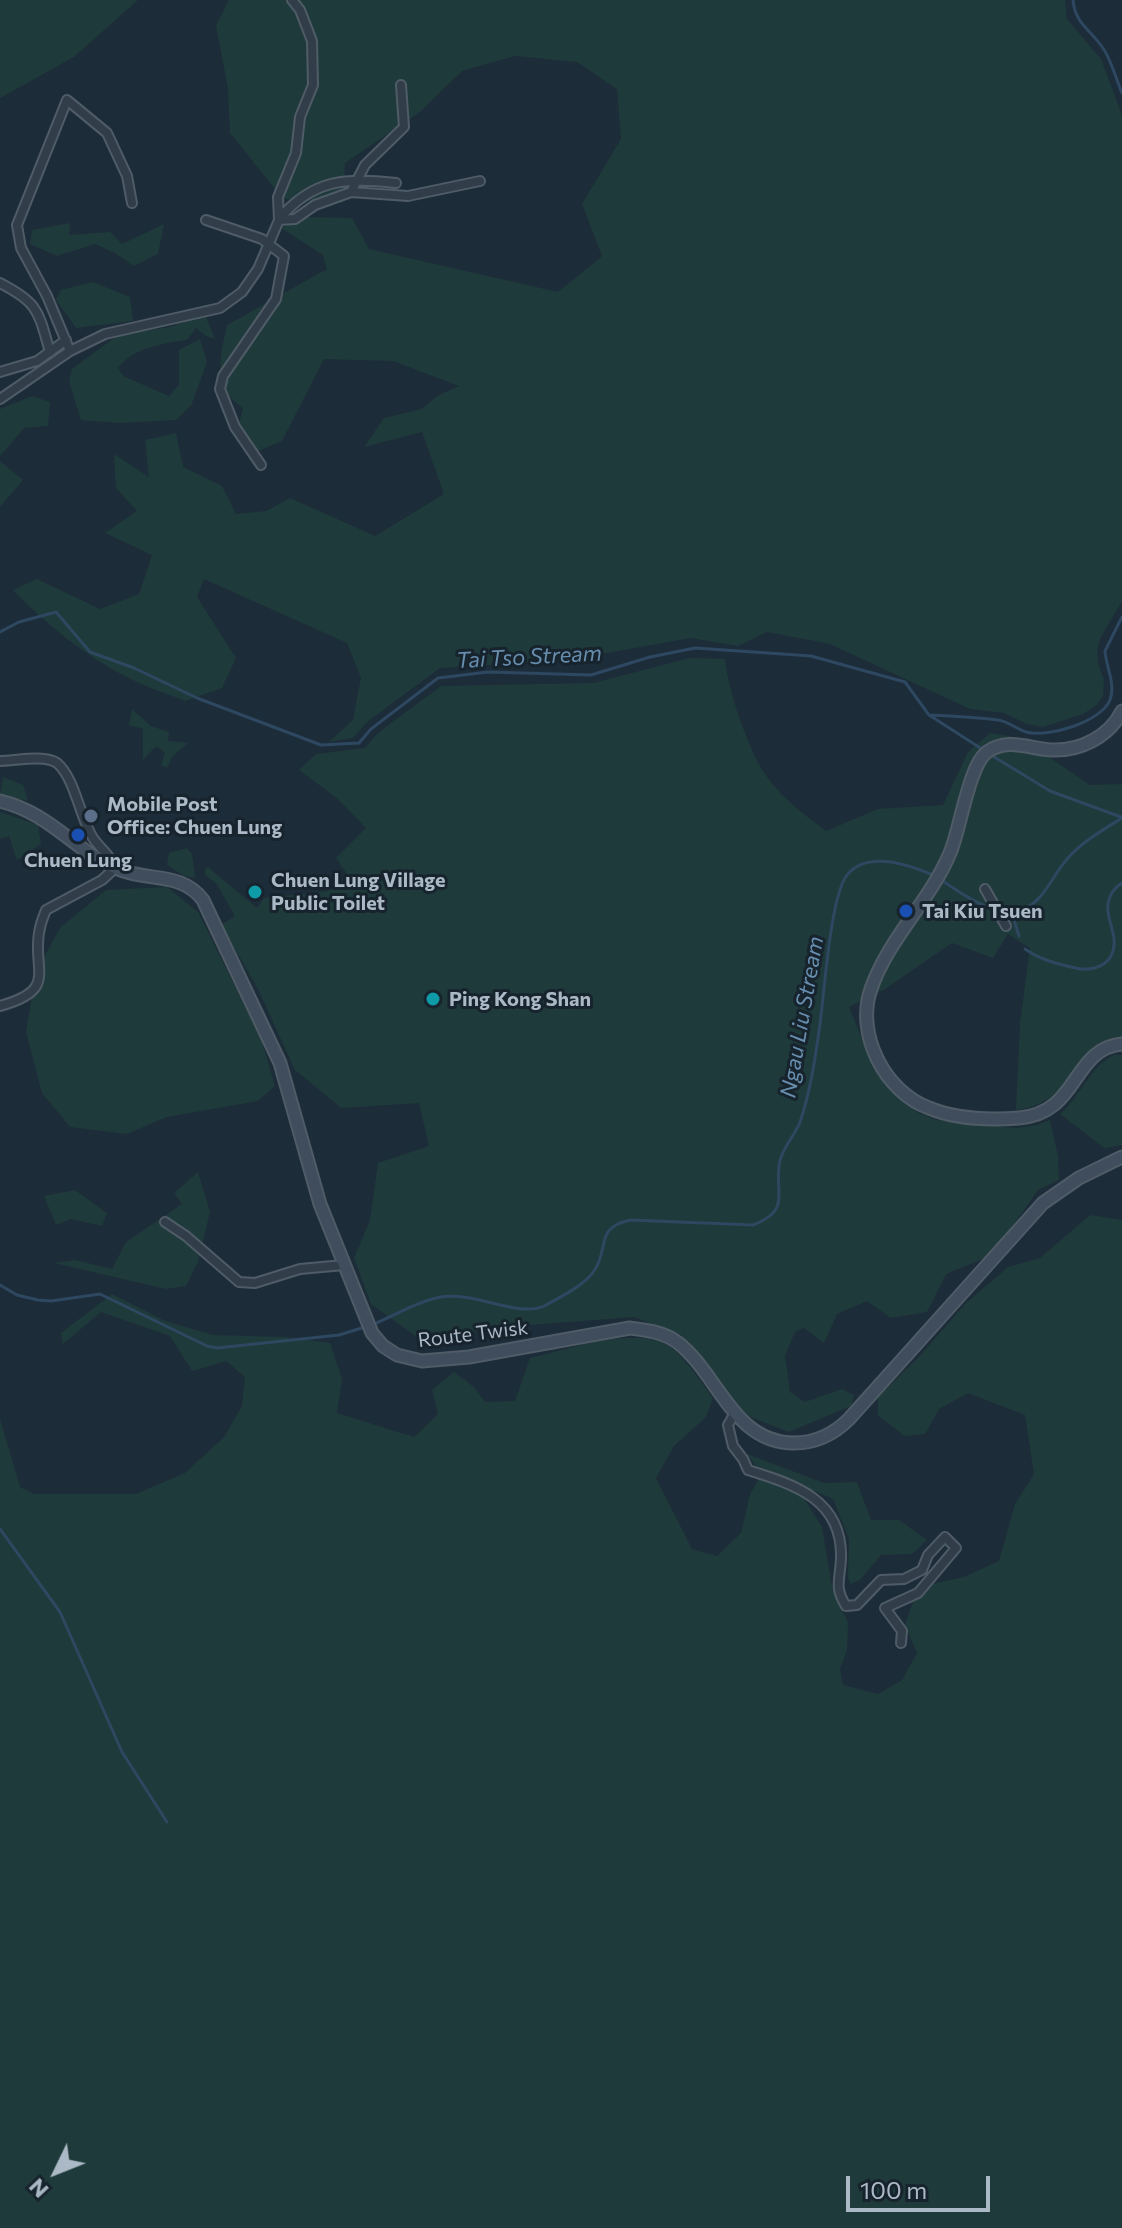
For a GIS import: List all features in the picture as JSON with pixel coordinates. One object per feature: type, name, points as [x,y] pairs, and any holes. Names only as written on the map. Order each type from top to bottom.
[{"type":"main road","points":[[1122,711],[1111,727],[1098,738],[1071,749],[1050,750],[1014,744],[998,747],[980,760],[974,769],[951,852],[883,962],[870,990],[866,1014],[873,1051],[903,1092],[923,1106],[976,1117],[1028,1117],[1050,1109],[1062,1099],[1095,1054],[1106,1047],[1122,1044]]},
{"type":"main road","name":"Route Twisk","points":[[0,801],[37,814],[115,868],[141,876],[184,882],[206,905],[280,1063],[313,1184],[372,1333],[383,1346],[397,1355],[422,1361],[469,1357],[630,1328],[650,1330],[676,1342],[690,1355],[735,1413],[758,1434],[779,1442],[812,1441],[839,1428],[867,1400],[1043,1203],[1079,1178],[1122,1157]]},
{"type":"street","points":[[279,220],[278,197],[296,153],[300,117],[313,85],[312,41],[300,10],[292,0]]},
{"type":"street","points":[[351,192],[365,165],[404,127],[401,85]]},
{"type":"street","points":[[70,351],[47,296],[26,260],[17,225],[67,100],[107,133],[127,176],[132,203]]},
{"type":"street","points":[[0,399],[70,351],[105,334],[220,308],[242,292],[258,269],[279,220],[293,202],[319,188],[358,179],[396,183]]},
{"type":"street","points":[[279,220],[295,219],[315,205],[351,192],[408,196],[480,181]]},
{"type":"street","points":[[206,220],[262,239],[284,256],[276,299],[223,376],[220,389],[235,427],[261,465]]},
{"type":"street","points":[[0,283],[21,294],[36,308],[50,352]]},
{"type":"street","points":[[0,372],[37,361],[66,340]]},
{"type":"street","points":[[0,761],[43,759],[57,764],[69,782],[94,839],[110,854],[115,868],[102,880],[46,910],[39,928],[40,978],[22,1000],[0,1006]]},
{"type":"street","points":[[985,889],[1006,926]]},
{"type":"street","points":[[165,1222],[239,1282],[255,1283],[300,1269],[344,1265]]},
{"type":"street","points":[[735,1413],[728,1425],[733,1446],[748,1470],[778,1480],[829,1510],[841,1540],[837,1592],[846,1606],[857,1605],[881,1580],[904,1579],[922,1570],[928,1555],[945,1537],[956,1548],[918,1593],[885,1608],[902,1631],[901,1643]]},
{"type":"green space","points":[[0,0],[138,0],[74,57],[0,98]]},
{"type":"green space","points":[[229,0],[1065,0],[1067,19],[1101,59],[1122,115],[1122,601],[1097,650],[1104,680],[1103,696],[1097,705],[1083,714],[1043,727],[1027,724],[1004,713],[970,709],[830,644],[767,632],[738,646],[691,638],[567,660],[440,668],[367,722],[353,738],[329,742],[353,720],[361,678],[347,643],[204,579],[197,597],[236,658],[222,688],[185,701],[111,669],[52,627],[13,590],[37,579],[100,609],[139,594],[152,555],[105,533],[137,511],[116,488],[114,454],[149,477],[145,440],[176,433],[183,467],[222,486],[236,514],[266,511],[290,498],[375,536],[444,494],[422,432],[364,447],[384,418],[422,409],[437,396],[459,386],[393,361],[324,359],[282,441],[249,455],[237,431],[243,408],[226,390],[220,371],[227,325],[327,269],[323,255],[281,228],[306,217],[352,218],[369,249],[558,292],[602,256],[582,204],[621,139],[617,89],[577,62],[515,56],[462,71],[420,112],[345,163],[343,203],[283,199],[230,133],[228,89],[216,26]]},
{"type":"green space","points":[[70,223],[69,235],[110,232],[122,244],[164,224],[158,254],[134,266],[95,244],[57,256],[30,244],[32,230]]},
{"type":"green space","points":[[93,282],[130,297],[133,321],[76,328],[56,300],[61,290]]},
{"type":"green space","points":[[205,315],[215,339],[196,328],[187,340],[140,351],[118,368],[123,376],[169,396],[179,385],[179,350],[200,339],[207,362],[191,406],[176,420],[119,423],[81,420],[69,381],[72,369],[118,335],[170,327]]},
{"type":"green space","points":[[32,396],[50,402],[48,426],[24,428],[0,456],[0,409]]},
{"type":"green space","points":[[0,461],[23,480],[0,507]]},
{"type":"green space","points":[[689,658],[725,659],[741,723],[762,770],[783,795],[826,831],[878,809],[943,805],[968,752],[990,733],[1021,738],[1090,785],[1122,784],[1122,1037],[1104,1041],[1091,1049],[1052,1096],[1037,1105],[1016,1110],[1020,1023],[1030,948],[1008,934],[993,958],[952,943],[885,989],[849,1007],[875,1070],[917,1112],[936,1120],[1017,1128],[1050,1120],[1058,1156],[1059,1180],[1038,1190],[992,1255],[946,1274],[927,1312],[891,1318],[867,1301],[837,1314],[824,1343],[804,1328],[795,1332],[785,1356],[790,1392],[805,1402],[842,1389],[854,1395],[851,1406],[789,1432],[745,1415],[681,1335],[634,1317],[504,1327],[421,1340],[371,1304],[354,1258],[370,1220],[378,1163],[429,1146],[419,1103],[341,1108],[295,1070],[258,989],[221,925],[235,916],[216,883],[205,875],[208,867],[257,908],[264,898],[328,891],[350,878],[336,858],[366,828],[338,799],[299,770],[316,754],[365,748],[379,732],[441,686],[594,683]]},
{"type":"green space","points":[[132,709],[151,726],[169,732],[168,741],[188,743],[172,757],[167,768],[161,765],[165,753],[156,746],[143,760],[143,729],[129,725]]},
{"type":"green space","points":[[3,777],[23,785],[28,801],[0,795]]},
{"type":"green space","points":[[0,812],[38,825],[41,844],[17,860],[9,836],[0,839]]},
{"type":"green space","points":[[187,848],[192,854],[195,878],[184,876],[167,865],[169,853]]},
{"type":"green space","points":[[167,887],[198,912],[261,1038],[275,1086],[258,1101],[167,1117],[127,1134],[70,1127],[42,1093],[26,1032],[36,972],[60,928],[106,890]]},
{"type":"green space","points":[[1114,1055],[1122,1055],[1122,1145],[1104,1148],[1060,1114],[1098,1066]]},
{"type":"green space","points":[[198,1172],[210,1212],[198,1262],[186,1286],[166,1289],[54,1263],[75,1260],[112,1269],[126,1242],[182,1204],[174,1193]]},
{"type":"green space","points":[[75,1190],[107,1213],[102,1226],[71,1219],[56,1225],[44,1196]]},
{"type":"green space","points":[[1090,1215],[1122,1220],[1122,2228],[0,2228],[0,1419],[20,1487],[34,1494],[136,1494],[185,1473],[224,1437],[242,1406],[245,1377],[226,1361],[192,1371],[170,1336],[101,1312],[63,1344],[61,1333],[112,1294],[165,1321],[213,1335],[285,1337],[330,1343],[342,1379],[337,1413],[414,1437],[438,1414],[432,1390],[454,1372],[474,1387],[485,1402],[515,1401],[530,1358],[620,1338],[655,1340],[669,1346],[713,1398],[706,1417],[674,1446],[656,1478],[692,1549],[717,1556],[741,1533],[750,1495],[760,1476],[802,1495],[822,1527],[832,1587],[848,1623],[847,1650],[840,1669],[843,1685],[878,1694],[902,1680],[917,1653],[905,1625],[918,1587],[964,1577],[999,1561],[1015,1504],[1034,1474],[1025,1415],[968,1393],[939,1409],[925,1434],[905,1436],[878,1416],[878,1397],[919,1357],[965,1304],[1008,1267],[1040,1258]]},
{"type":"green space","points":[[747,1454],[824,1483],[857,1482],[871,1520],[899,1520],[927,1540],[912,1554],[881,1555],[860,1580],[851,1584],[848,1578],[849,1539],[833,1499],[755,1465]]},
{"type":"waterway","points":[[1073,0],[1078,17],[1107,55],[1122,93]]},
{"type":"waterway","name":"Tai Tso Stream","points":[[0,632],[19,622],[56,612],[90,652],[134,668],[197,698],[321,745],[359,743],[371,729],[438,678],[488,672],[591,675],[650,657],[695,648],[811,656],[905,682],[929,715],[985,751]]},
{"type":"waterway","points":[[929,715],[998,720],[1036,733],[1060,730],[1085,721],[1105,708],[1110,700],[1111,682],[1105,651],[1122,617]]},
{"type":"waterway","name":"Tai Tso Stream","points":[[991,755],[1050,791],[1121,817]]},
{"type":"waterway","points":[[940,879],[988,907],[1002,911],[1027,907],[1039,898],[1074,852],[1122,818]]},
{"type":"waterway","name":"Ngau Liu Stream","points":[[372,1325],[441,1297],[454,1296],[521,1309],[544,1306],[590,1276],[599,1263],[604,1240],[611,1228],[630,1220],[753,1225],[773,1213],[779,1199],[780,1160],[800,1122],[811,1080],[830,938],[842,885],[855,867],[877,861],[901,864],[933,875]]},
{"type":"waterway","points":[[1025,949],[1047,960],[1079,969],[1094,968],[1107,961],[1114,948],[1108,903],[1122,883]]},
{"type":"waterway","points":[[1011,910],[1019,936]]},
{"type":"waterway","name":"Ngau Liu Stream","points":[[0,1285],[17,1295],[38,1300],[100,1294],[217,1348],[339,1335],[365,1327]]},
{"type":"waterway","points":[[0,1529],[60,1612],[122,1752],[167,1822]]},
{"type":"place","name":"Mobile Post Office: Chuen Lung","points":[[91,816]]},
{"type":"place","name":"Chuen Lung","points":[[78,835]]},
{"type":"place","name":"Chuen Lung Village Public Toilet","points":[[255,892]]},
{"type":"place","name":"Tai Kiu Tsuen","points":[[906,911]]},
{"type":"place","name":"Ping Kong Shan","points":[[433,999]]}]
